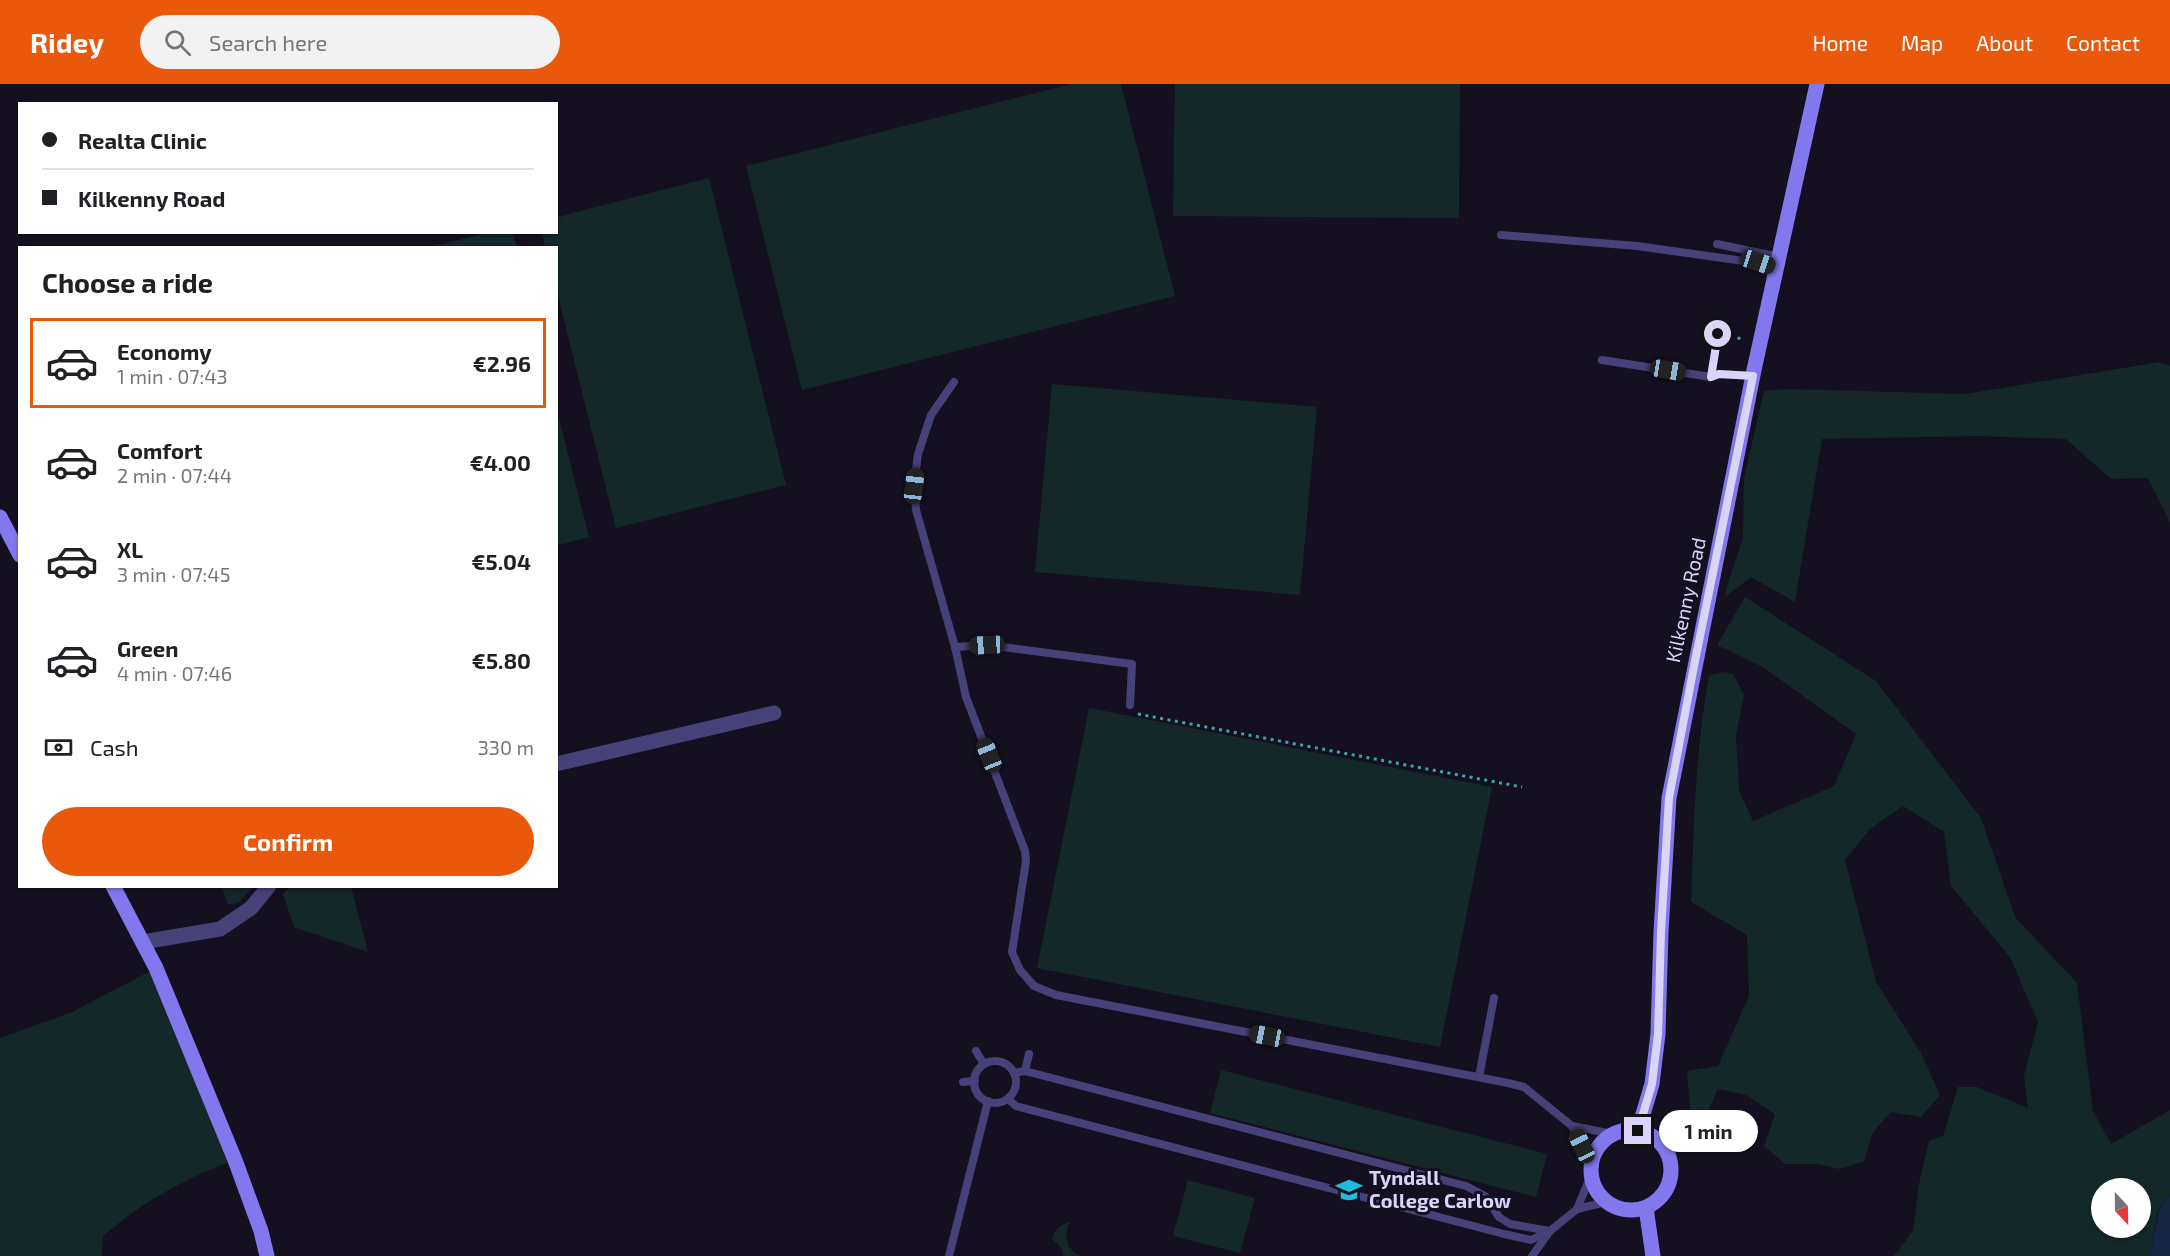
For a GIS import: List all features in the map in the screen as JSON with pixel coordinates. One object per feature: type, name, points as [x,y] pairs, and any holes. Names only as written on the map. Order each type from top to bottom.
[{"type":"main road","name":"Kilkenny Road","points":[[1638,1131],[1652,1084],[1658,1034],[1669,798],[1753,376],[1817,84]]},
{"type":"main road","points":[[0,517],[18,551]]},
{"type":"main road","points":[[114,888],[156,968],[235,1160],[261,1231],[267,1256]]},
{"type":"main road","points":[[1620,1131],[1638,1131],[1653,1136],[1664,1147],[1671,1162],[1669,1186],[1659,1200],[1646,1208],[1621,1210],[1606,1202],[1596,1190],[1591,1170],[1597,1149],[1613,1134],[1620,1131]]},
{"type":"main road","points":[[1646,1208],[1653,1256]]},
{"type":"street","points":[[558,764],[774,713]]},
{"type":"street","points":[[143,942],[220,929],[251,908],[267,888]]},
{"type":"lane","points":[[1501,234],[1637,246],[1778,263]]},
{"type":"lane","points":[[1717,244],[1778,263]]},
{"type":"lane","points":[[1711,377],[1718,334]]},
{"type":"lane","points":[[1602,360],[1711,377],[1719,374],[1753,376]]},
{"type":"lane","points":[[954,382],[931,416],[918,454],[914,486],[916,510],[955,647],[966,697],[1025,851],[1026,861],[1012,952],[1020,970],[1034,986],[1056,995],[1479,1077],[1524,1088],[1572,1126],[1613,1134]]},
{"type":"lane","points":[[955,647],[987,645],[1132,664],[1130,705]]},
{"type":"lane","points":[[1479,1077],[1494,998]]},
{"type":"lane","points":[[976,1051],[984,1064]]},
{"type":"lane","points":[[1025,1071],[1029,1054]]},
{"type":"lane","points":[[1004,1063],[1014,1073],[1016,1087],[1008,1098],[995,1102],[988,1101],[978,1093],[975,1081],[979,1069],[984,1064],[1004,1063]]},
{"type":"lane","points":[[1014,1073],[1025,1071],[1466,1186],[1485,1196],[1499,1217],[1510,1224],[1550,1231]]},
{"type":"lane","points":[[963,1082],[975,1081]]},
{"type":"lane","points":[[1008,1098],[1016,1106],[1531,1240],[1550,1231],[1577,1209],[1606,1202]]},
{"type":"lane","points":[[949,1256],[988,1101]]},
{"type":"lane","points":[[1572,1126],[1591,1170],[1577,1209]]},
{"type":"lane","points":[[1533,1256],[1550,1231]]},
{"type":"path","points":[[1718,334],[1761,342]]},
{"type":"path","points":[[1130,705],[1139,715],[1522,787]]},
{"type":"green space","points":[[1071,84],[1121,84],[1175,296],[802,390],[746,166]]},
{"type":"green space","points":[[1175,84],[1460,84],[1459,218],[1173,216]]},
{"type":"green space","points":[[709,178],[786,485],[616,528],[558,296],[558,246],[545,246],[542,234],[558,234],[558,217]]},
{"type":"green space","points":[[482,234],[513,234],[517,246],[434,246]]},
{"type":"green space","points":[[2160,362],[2170,366],[2170,522],[2148,478],[2111,479],[2066,439],[1978,436],[1822,439],[1795,602],[1751,577],[1725,597],[1743,538],[1744,478],[1764,391],[1786,389],[1965,394]]},
{"type":"green space","points":[[1052,384],[1317,407],[1300,595],[1035,572]]},
{"type":"green space","points":[[558,415],[589,537],[558,545]]},
{"type":"green space","points":[[1745,597],[1876,681],[1981,818],[2015,917],[2077,983],[2093,1111],[2111,1144],[2170,1110],[2170,1195],[2158,1210],[2150,1256],[1894,1256],[1913,1231],[1919,1184],[1929,1141],[1943,1136],[1958,1087],[1977,1087],[2028,1108],[2024,1076],[2038,1022],[2010,957],[1951,886],[1944,832],[1903,806],[1870,829],[1845,860],[1876,982],[1920,1051],[1940,1095],[1921,1117],[1891,1112],[1873,1132],[1864,1161],[1840,1169],[1816,1164],[1785,1164],[1764,1146],[1775,1114],[1746,1095],[1718,1089],[1706,1116],[1691,1121],[1687,1071],[1718,1066],[1749,996],[1747,935],[1691,902],[1698,760],[1709,676],[1722,672],[1733,674],[1744,695],[1736,735],[1739,791],[1753,821],[1834,786],[1856,734],[1763,667],[1717,645]]},
{"type":"green space","points":[[1089,708],[1492,787],[1440,1047],[1037,968]]},
{"type":"green space","points":[[223,888],[252,888],[239,902],[228,905]]},
{"type":"green space","points":[[289,888],[351,888],[368,952],[294,927],[283,894]]},
{"type":"green space","points":[[156,968],[235,1160],[182,1183],[134,1212],[103,1236],[102,1256],[0,1256],[0,1038],[70,1013]]},
{"type":"green space","points":[[1221,1070],[1547,1154],[1536,1197],[1210,1113]]},
{"type":"green space","points":[[1188,1180],[1255,1198],[1240,1253],[1173,1236]]},
{"type":"green space","points":[[1070,1222],[1067,1241],[1072,1250],[1080,1256],[1064,1256],[1060,1246],[1052,1239],[1058,1228]]},
{"type":"water","points":[[2170,1195],[2170,1256],[2150,1256],[2159,1210]]},
{"type":"place","name":"Tyndall College Carlow","points":[[1349,1190]]},
{"type":"route","points":[[1638,1131],[1652,1084],[1658,1034],[1669,798],[1753,376],[1719,374],[1711,377],[1718,334]]}]
